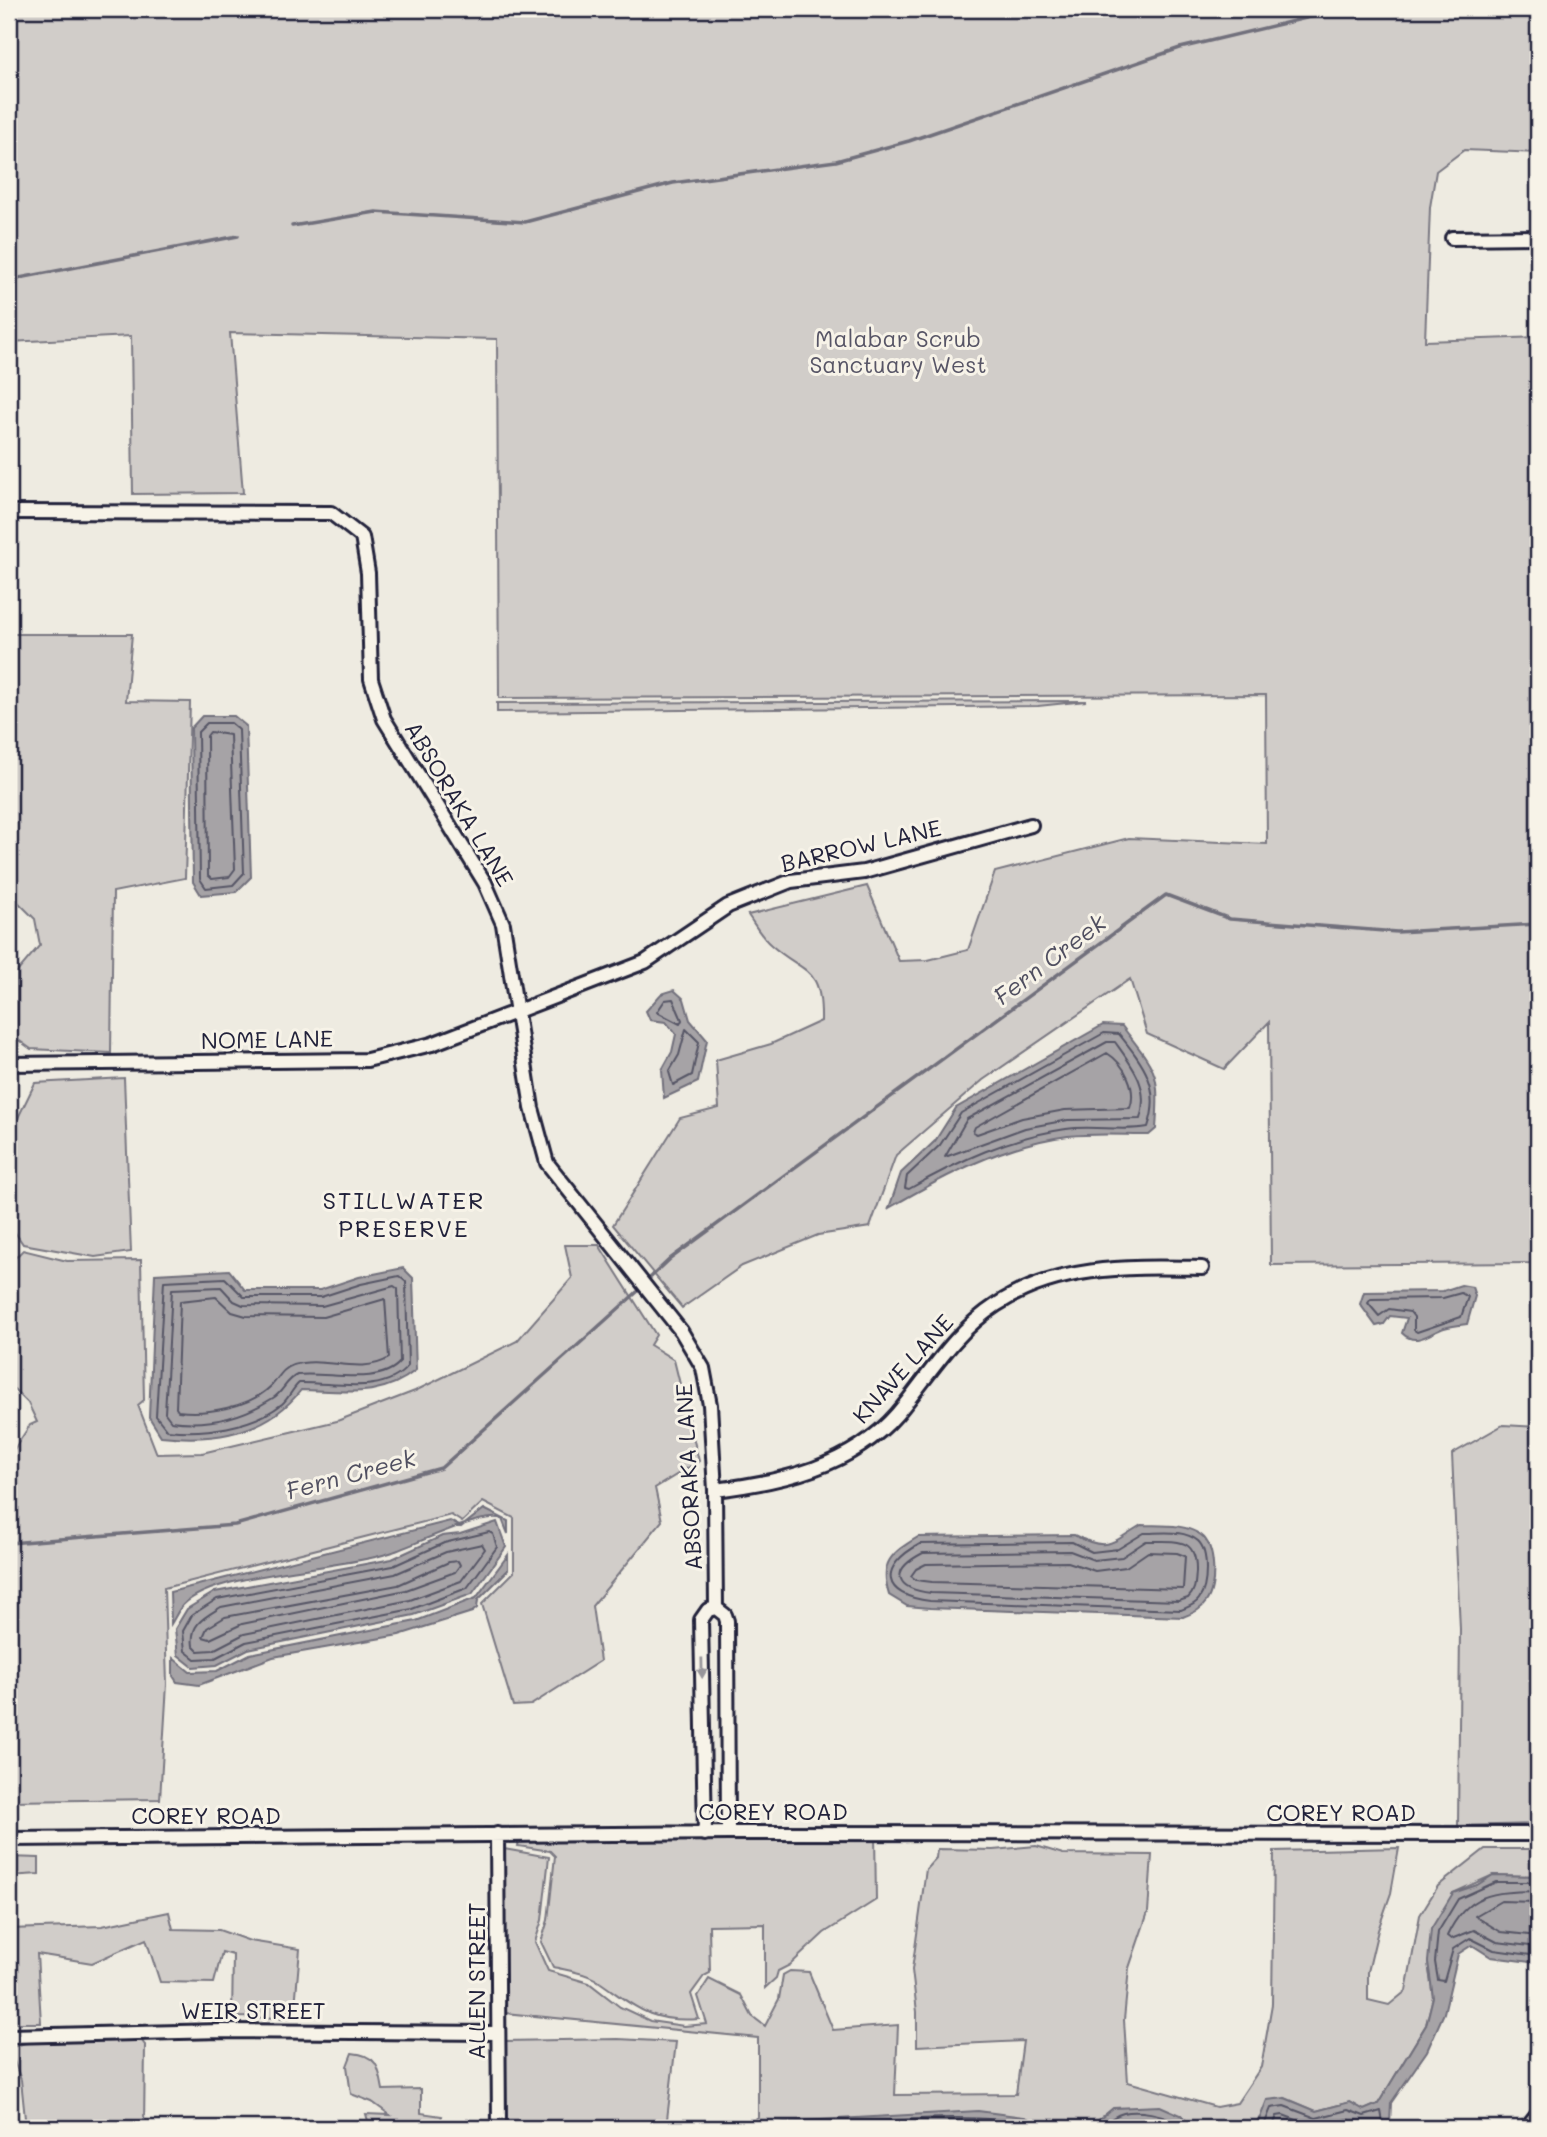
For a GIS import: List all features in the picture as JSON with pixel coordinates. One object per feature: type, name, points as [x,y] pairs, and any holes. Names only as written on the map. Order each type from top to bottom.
[{"type":"street","points":[[1452,238],[1538,237]]},
{"type":"street","name":"ABSORAKA LANE","points":[[9,512],[331,513],[362,537],[368,573],[371,679],[384,719],[485,883],[503,924],[532,1108],[547,1163],[681,1331],[703,1367],[710,1405],[715,1490],[716,1608]]},
{"type":"street","name":"BARROW LANE","points":[[517,1013],[645,962],[728,906],[791,881],[864,872],[1031,825]]},
{"type":"street","name":"NOME LANE","points":[[9,1064],[367,1060],[432,1044],[517,1013]]},
{"type":"street","name":"KNAVE LANE","points":[[715,1490],[774,1483],[852,1453],[895,1416],[941,1355],[963,1331],[995,1305],[1024,1290],[1051,1279],[1096,1269],[1202,1268]]},
{"type":"street","name":"ABSORAKA LANE","points":[[716,1608],[725,1615],[727,1621],[727,1833]]},
{"type":"street","name":"ABSORAKA LANE","points":[[705,1834],[701,1620],[708,1610],[716,1608]]},
{"type":"street","points":[[703,1745],[727,1745]]},
{"type":"street","name":"COREY ROAD","points":[[9,1839],[727,1833],[1538,1834]]},
{"type":"street","name":"ALLEN STREET","points":[[497,1834],[499,2128]]},
{"type":"street","name":"WEIR STREET","points":[[9,2036],[222,2031],[497,2033]]},
{"type":"street","points":[[1527,2128],[1538,2114]]},
{"type":"green space","name":"Malabar Scrub Sanctuary West","points":[[9,9],[1538,9],[1538,153],[1464,150],[1436,171],[1430,207],[1425,341],[1538,337],[1538,1263],[1271,1265],[1269,1022],[1224,1069],[1147,1034],[1130,979],[983,1080],[896,1155],[870,1227],[818,1235],[742,1266],[682,1308],[613,1225],[680,1118],[719,1108],[716,1060],[771,1044],[821,1021],[821,1003],[815,980],[768,942],[748,915],[867,886],[899,961],[928,960],[968,950],[995,872],[1129,838],[1267,844],[1266,695],[499,698],[497,339],[230,333],[243,493],[133,494],[131,336],[9,342]]},
{"type":"green space","points":[[9,634],[132,634],[126,701],[190,702],[185,878],[113,892],[111,1053],[31,1049],[17,1039],[17,972],[40,945],[35,919],[17,901],[9,901]]},
{"type":"green space","points":[[1086,701],[1038,706],[497,712],[497,703]]},
{"type":"green space","points":[[124,1078],[131,1252],[95,1257],[23,1244],[14,1231],[13,1128],[35,1083]]},
{"type":"green space","points":[[565,1245],[599,1245],[656,1335],[650,1345],[674,1360],[699,1461],[655,1488],[662,1521],[592,1606],[600,1661],[531,1705],[513,1706],[482,1604],[514,1572],[514,1518],[483,1502],[462,1522],[451,1515],[164,1588],[167,1684],[160,1799],[9,1801],[9,1457],[30,1425],[37,1422],[28,1403],[13,1388],[12,1273],[15,1258],[23,1250],[67,1261],[141,1260],[144,1400],[138,1405],[157,1454],[202,1453],[337,1421],[415,1391],[517,1341],[572,1278]]},
{"type":"green space","points":[[1503,1425],[1538,1427],[1538,1824],[1458,1826],[1460,1629],[1452,1454]]},
{"type":"green space","points":[[875,1834],[876,1900],[824,1933],[790,1965],[778,1971],[776,1978],[765,1988],[765,1924],[709,1925],[710,1973],[704,1976],[691,1994],[699,2019],[654,2015],[631,2004],[595,1979],[553,1967],[541,1942],[548,1920],[555,1856],[550,1851],[518,1846],[520,1835]]},
{"type":"green space","points":[[1036,1846],[1063,1854],[1152,1855],[1148,1912],[1129,1968],[1124,2020],[1128,2082],[1216,2107],[1237,2103],[1261,2067],[1272,2004],[1274,1851],[1399,1848],[1391,1893],[1378,1930],[1368,1972],[1368,2000],[1389,2005],[1406,1991],[1420,1915],[1438,1886],[1485,1849],[1538,1849],[1538,1876],[1493,1875],[1453,1893],[1428,1962],[1433,1997],[1426,2025],[1378,2104],[1364,2110],[1350,2102],[1316,2111],[1285,2098],[1258,2119],[1256,2128],[1193,2128],[1181,2115],[1089,2128],[1052,2128],[1024,2117],[787,2122],[743,2128],[758,2117],[758,2038],[505,2013],[504,1849],[549,1857],[542,1920],[535,1942],[548,1971],[589,1983],[620,2007],[650,2021],[684,2026],[707,2024],[698,1996],[709,1979],[741,1995],[752,2016],[765,2026],[779,1999],[783,1975],[790,1971],[809,1972],[833,2030],[898,2025],[895,2095],[1016,2094],[1023,2041],[917,2046],[917,2012],[912,1970],[926,1869],[936,1858],[937,1849],[993,1850]]},
{"type":"green space","points":[[9,1857],[39,1858],[39,1874],[9,1876]]},
{"type":"green space","points":[[169,1912],[173,1929],[219,1930],[250,1941],[300,1949],[294,2018],[232,2017],[233,1955],[222,1952],[214,1983],[160,1982],[146,1939],[92,1963],[37,1954],[41,2023],[9,2023],[9,1929],[102,1926]]},
{"type":"green space","points":[[618,2039],[676,2042],[666,2128],[507,2128],[505,2041]]},
{"type":"green space","points":[[141,2040],[145,2045],[144,2128],[26,2128],[21,2080],[9,2048],[32,2041]]},
{"type":"green space","points":[[352,2053],[367,2056],[372,2060],[380,2075],[383,2090],[421,2089],[421,2113],[442,2116],[438,2128],[370,2128],[366,2114],[390,2115],[372,2102],[351,2094],[347,2066]]},
{"type":"water","points":[[202,716],[234,716],[246,726],[251,877],[236,892],[201,895],[193,882],[191,728]]},
{"type":"water","points":[[674,990],[684,999],[690,1020],[707,1040],[698,1082],[664,1098],[662,1070],[672,1052],[676,1034],[666,1022],[650,1020],[646,1011],[661,994]]},
{"type":"water","points":[[1103,1025],[1122,1026],[1143,1053],[1154,1073],[1157,1094],[1156,1129],[1149,1135],[1078,1135],[1021,1146],[953,1173],[889,1208],[901,1173],[935,1141],[956,1108]]},
{"type":"water","points":[[403,1268],[413,1278],[416,1370],[389,1386],[376,1389],[347,1392],[301,1390],[272,1417],[238,1432],[200,1438],[161,1436],[149,1417],[155,1274],[229,1270],[245,1290],[320,1290],[359,1277]]},
{"type":"water","points":[[1461,1285],[1472,1287],[1475,1296],[1467,1324],[1444,1328],[1423,1338],[1412,1339],[1402,1333],[1407,1318],[1390,1316],[1384,1324],[1376,1326],[1360,1304],[1364,1292],[1443,1291]]},
{"type":"water","points":[[484,1509],[508,1521],[508,1534],[502,1519],[493,1518],[465,1524]]},
{"type":"water","points":[[450,1521],[459,1526],[368,1559],[250,1578],[223,1585],[200,1594],[183,1605],[171,1624],[170,1592]]},
{"type":"water","points":[[497,1522],[506,1547],[472,1594],[414,1615],[248,1649],[217,1665],[193,1667],[178,1655],[175,1629],[187,1609],[215,1592],[392,1559],[442,1536],[460,1534]]},
{"type":"water","points":[[1141,1525],[1187,1529],[1206,1540],[1212,1557],[1212,1587],[1204,1605],[1198,1610],[1183,1617],[930,1608],[907,1606],[889,1595],[886,1584],[887,1567],[894,1554],[918,1537],[1074,1535],[1103,1544],[1116,1540]]},
{"type":"water","points":[[508,1555],[508,1570],[478,1600],[477,1608],[472,1612],[399,1635],[273,1657],[199,1685],[177,1682],[173,1676],[173,1658],[190,1672],[217,1671],[250,1654],[416,1621],[476,1598]]},
{"type":"water","points":[[1493,1875],[1538,1876],[1538,1963],[1491,1957],[1472,1945],[1458,1954],[1444,2013],[1427,2051],[1391,2103],[1390,2124],[1395,2128],[1256,2128],[1267,2100],[1285,2098],[1316,2111],[1350,2102],[1364,2110],[1378,2104],[1426,2025],[1433,1997],[1428,1962],[1431,1929],[1453,1893],[1477,1885]]},
{"type":"water","points":[[1160,2106],[1181,2115],[1193,2128],[1089,2128],[1113,2108]]},
{"type":"water","points":[[978,2111],[1024,2117],[1052,2128],[758,2128],[786,2122]]},
{"type":"waterway","points":[[292,226],[376,212],[525,222],[673,183],[836,161],[909,141],[1180,48],[1344,9]]},
{"type":"waterway","points":[[9,280],[238,236]]},
{"type":"waterway","name":"Fern Creek","points":[[651,1277],[670,1259],[1166,895],[1230,919],[1397,932],[1538,924]]},
{"type":"waterway","name":"Fern Creek","points":[[9,1543],[235,1525],[441,1468],[637,1292]]},
{"type":"district","name":"STILLWATER PRESERVE","points":[[404,1215]]}]
